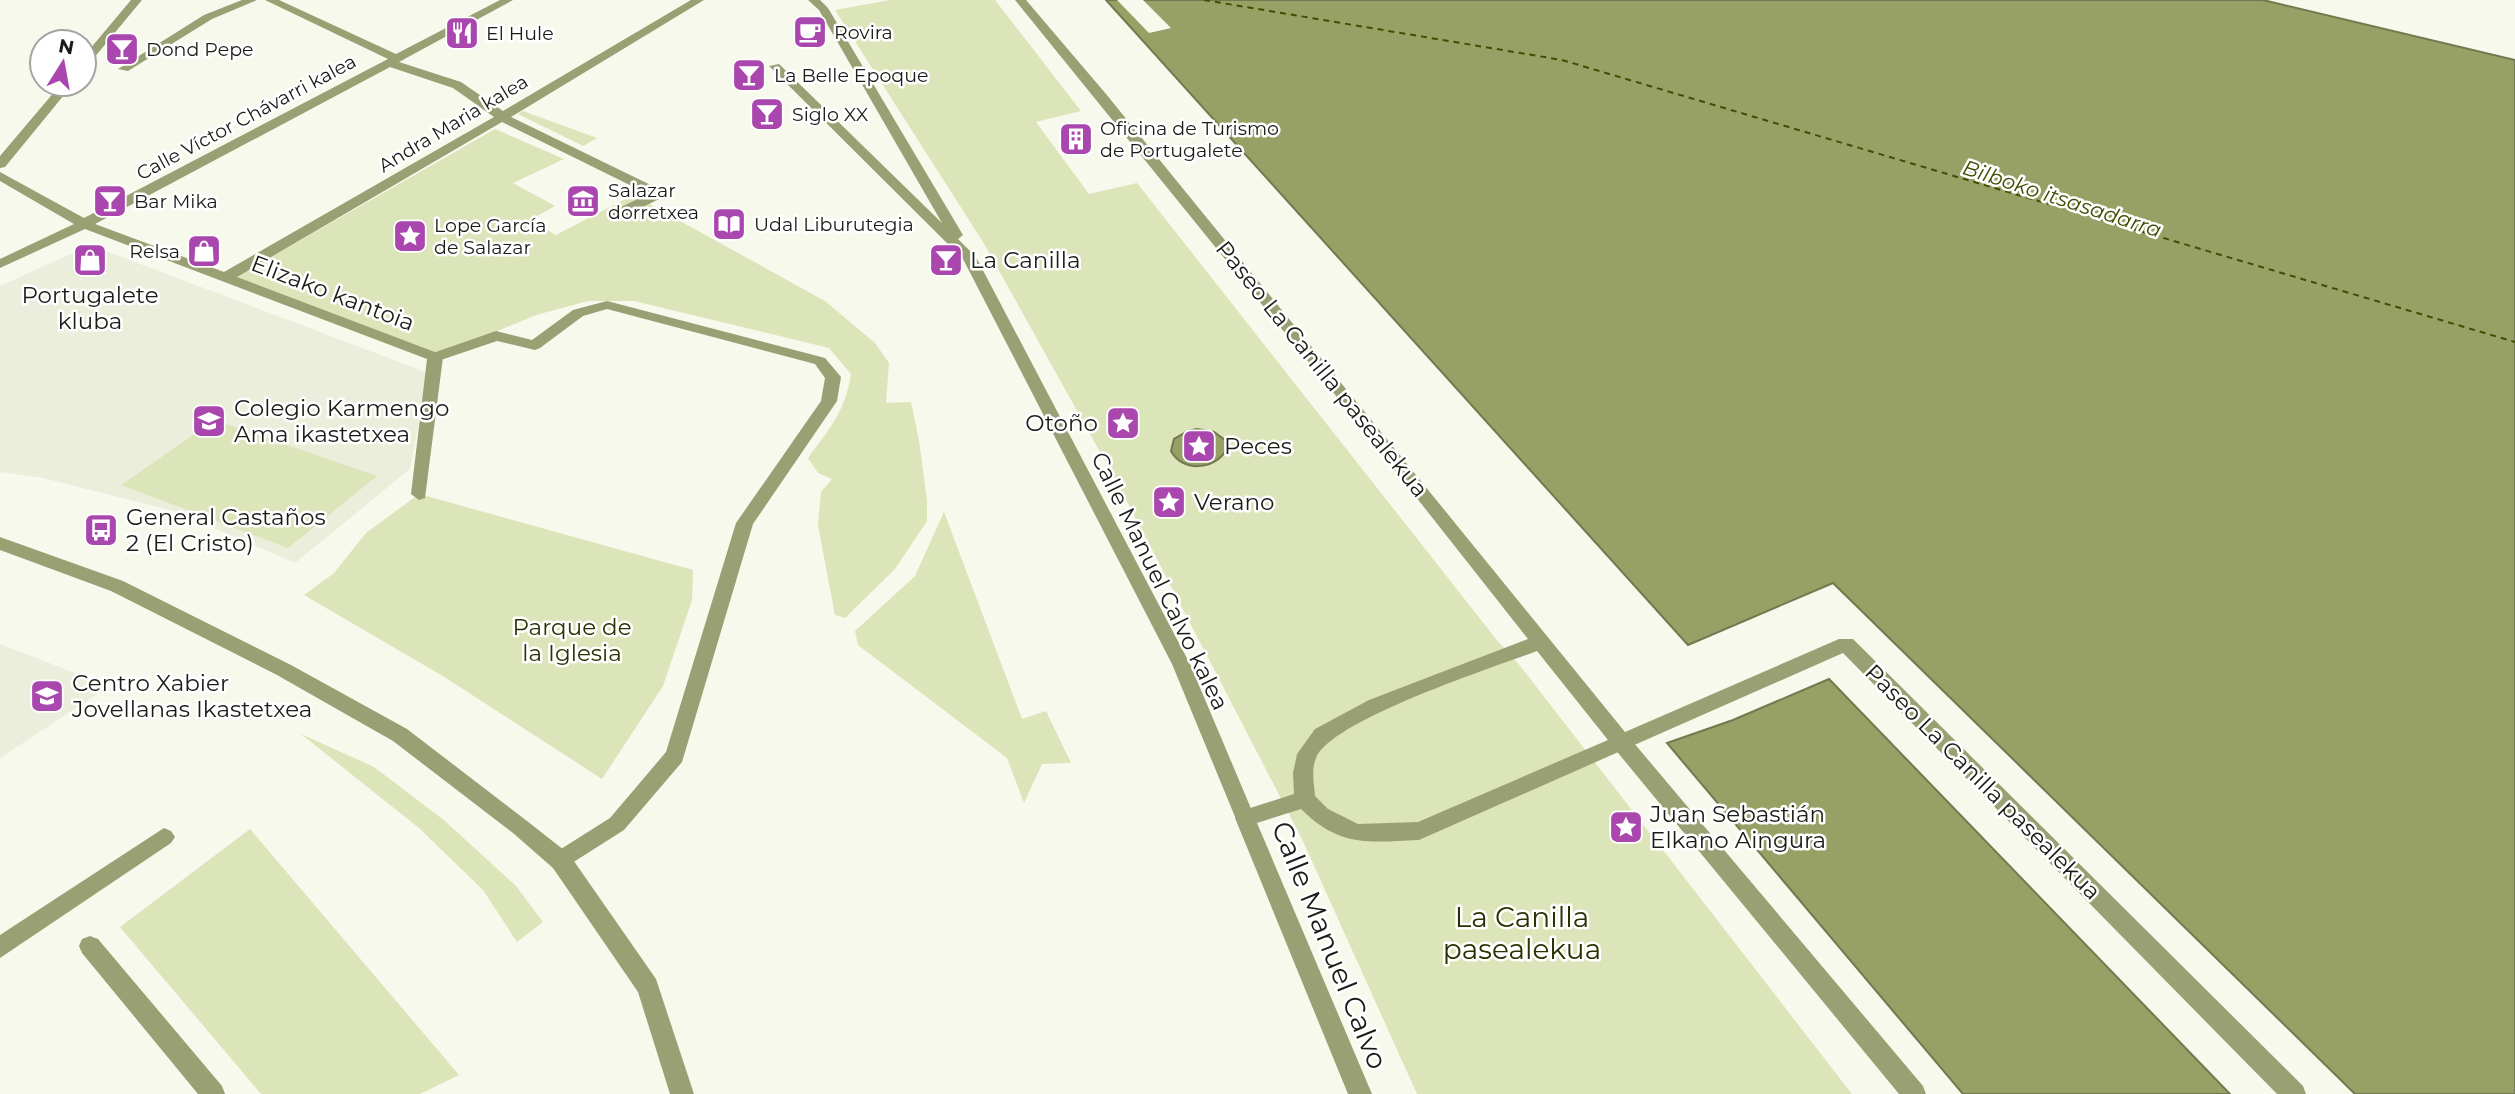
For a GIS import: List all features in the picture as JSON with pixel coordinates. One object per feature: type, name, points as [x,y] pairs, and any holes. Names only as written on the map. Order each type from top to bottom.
[{"type":"street","points":[[98,46],[137,0]]},
{"type":"street","points":[[124,69],[208,17],[252,0]]},
{"type":"street","points":[[270,0],[393,61],[457,85],[500,117],[658,194],[614,216]]},
{"type":"street","name":"Calle Víctor Chávarri kalea","points":[[0,264],[84,224],[508,0]]},
{"type":"street","name":"Andra Maria kalea","points":[[226,277],[699,0]]},
{"type":"street","name":"Calle Manuel Calvo kalea","points":[[813,0],[823,8],[969,257],[1181,664],[1245,818]]},
{"type":"street","name":"Paseo La Canilla pasealekua","points":[[1020,0],[1102,96],[1620,742],[1914,1094]]},
{"type":"street","name":"Calle Manuel Calvo kalea","points":[[775,66],[969,257]]},
{"type":"street","points":[[0,164],[55,98]]},
{"type":"street","name":"Elizako kantoia","points":[[0,176],[84,224],[435,357],[419,494]]},
{"type":"street","points":[[435,357],[496,336],[535,345],[578,313],[607,305],[820,361],[833,377],[829,401],[745,523],[675,756],[617,824],[561,861]]},
{"type":"street","points":[[0,543],[117,586],[284,670],[400,735],[561,861],[648,987],[682,1094]]},
{"type":"street","points":[[1540,642],[1376,705],[1322,735],[1307,754],[1303,773],[1306,799],[1321,815],[1356,833],[1419,831],[1620,742]]},
{"type":"street","name":"Paseo La Canilla pasealekua","points":[[1620,742],[1846,644],[2294,1094]]},
{"type":"street","points":[[1245,818],[1306,799]]},
{"type":"street","name":"Calle Manuel Calvo","points":[[1245,818],[1360,1094]]},
{"type":"street","points":[[0,948],[164,837]]},
{"type":"street","points":[[90,946],[213,1094]]},
{"type":"shaded area","name":"Colegio Karmengo Ama ikastetxea","points":[[90,245],[428,373],[410,469],[295,563],[174,511],[43,478],[0,472],[0,286]]},
{"type":"shaded area","name":"Centro Xabier Jovellanas Ikastetxea","points":[[0,644],[101,683],[108,687],[0,758]]},
{"type":"green space","name":"La Canilla pasealekua","points":[[890,0],[995,0],[1081,111],[1036,122],[1089,194],[1137,183],[1496,639],[1521,667],[1852,1094],[1417,1094],[1302,839],[1120,488],[983,242],[835,10]]},
{"type":"green space","points":[[523,111],[597,138],[583,146],[518,114]]},
{"type":"green space","points":[[495,129],[564,159],[513,183],[555,206],[530,220],[556,235],[633,195],[825,301],[875,343],[889,363],[886,403],[911,402],[919,440],[927,521],[895,569],[845,618],[835,615],[818,525],[821,492],[832,479],[818,473],[808,458],[841,409],[851,374],[829,348],[634,301],[588,301],[536,315],[435,357],[233,279]]},
{"type":"green space","points":[[215,420],[377,476],[288,548],[121,485]]},
{"type":"green space","name":"Parque de la Iglesia","points":[[419,494],[693,570],[692,600],[663,686],[602,779],[446,678],[304,595],[334,573],[366,533]]},
{"type":"green space","points":[[944,512],[1022,719],[1046,711],[1071,763],[1042,764],[1024,803],[1007,758],[858,645],[855,631],[915,576]]},
{"type":"green space","points":[[301,734],[374,767],[445,821],[516,886],[543,922],[517,942],[483,890],[419,828]]},
{"type":"green space","points":[[250,829],[459,1075],[420,1094],[261,1094],[120,927]]},
{"type":"water","name":"Bilboko itsasadarra","points":[[1106,0],[2263,0],[2515,60],[2515,1094],[2355,1094],[1833,583],[1688,645]]},
{"type":"water","points":[[1197,429],[1214,432],[1225,440],[1225,452],[1220,458],[1206,465],[1182,463],[1171,451],[1174,439]]},
{"type":"water","points":[[1829,679],[2230,1094],[1963,1094],[1667,743],[1733,720]]},
{"type":"pier","points":[[1117,0],[1143,0],[1171,28],[1149,33]]},
{"type":"ferry route","points":[[1204,0],[1562,60],[2515,342]]},
{"type":"place","name":"Rovira","points":[[810,32]]},
{"type":"place","name":"El Hule","points":[[462,33]]},
{"type":"place","name":"Dond Pepe","points":[[122,49]]},
{"type":"place","name":"La Belle Epoque","points":[[749,75]]},
{"type":"place","name":"Siglo XX","points":[[767,114]]},
{"type":"place","name":"Oficina de Turismo de Portugalete","points":[[1076,139]]},
{"type":"place","name":"Bar Mika","points":[[110,201]]},
{"type":"place","name":"Salazar dorretxea","points":[[583,201]]},
{"type":"place","name":"Udal Liburutegia","points":[[729,224]]},
{"type":"place","name":"Lope García de Salazar","points":[[410,236]]},
{"type":"place","name":"Relsa","points":[[204,251]]},
{"type":"place","name":"Portugalete kluba","points":[[90,260]]},
{"type":"place","name":"La Canilla","points":[[946,260]]},
{"type":"place","name":"Colegio Karmengo Ama ikastetxea","points":[[209,421]]},
{"type":"place","name":"Otoño","points":[[1123,423]]},
{"type":"place","name":"Peces","points":[[1199,446]]},
{"type":"place","name":"Verano","points":[[1169,502]]},
{"type":"place","name":"General Castaños 2 (El Cristo)","points":[[101,530]]},
{"type":"place","name":"Centro Xabier Jovellanas Ikastetxea","points":[[47,696]]},
{"type":"place","name":"Juan Sebastián Elkano Aingura","points":[[1626,827]]}]
